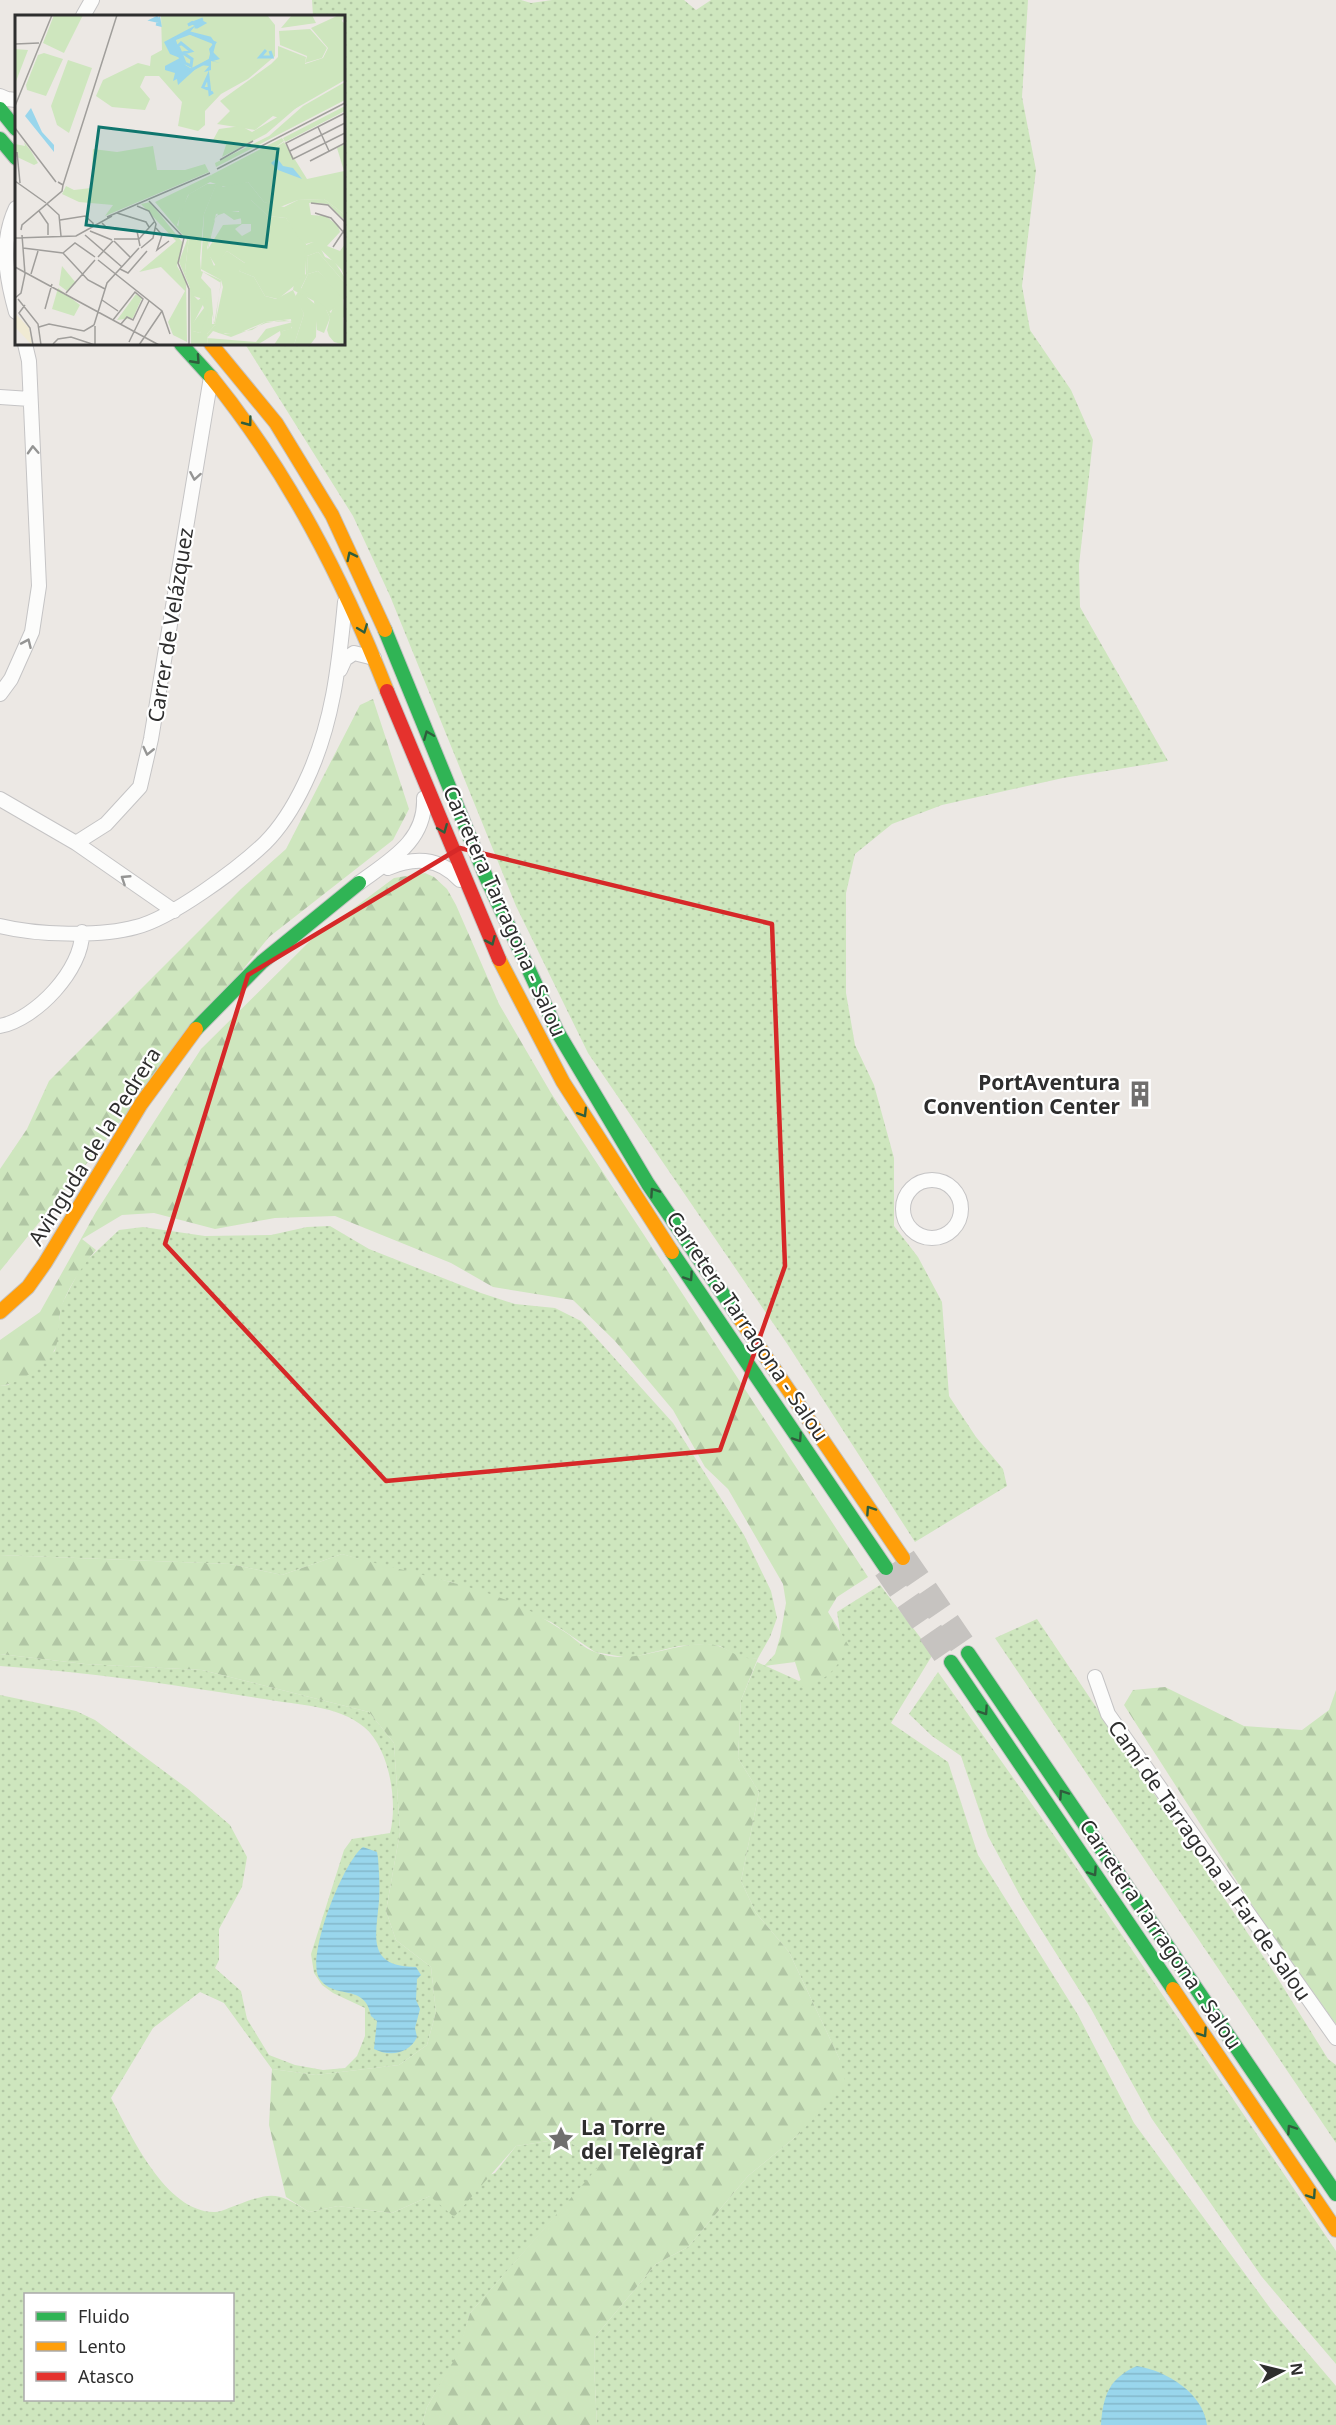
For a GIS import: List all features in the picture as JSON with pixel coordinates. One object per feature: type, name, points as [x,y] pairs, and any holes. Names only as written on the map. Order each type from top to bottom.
[{"type":"main road","points":[[0,109],[15,128]]},
{"type":"main road","points":[[0,139],[15,157]]},
{"type":"main road","name":"Carretera Tarragona - Salou","points":[[182,345],[265,444],[300,500],[346,588],[467,888],[516,994],[551,1062],[631,1192],[886,1568]]},
{"type":"main road","name":"Carretera Tarragona - Salou","points":[[212,345],[276,423],[332,515],[376,607],[486,877],[557,1030],[648,1184],[903,1558]]},
{"type":"main road","points":[[229,345],[283,418],[303,465]]},
{"type":"main road","name":"Avinguda de la Pedrera","points":[[0,1312],[28,1287],[45,1263],[141,1104],[177,1052],[252,973],[296,933],[359,883]]},
{"type":"main road","name":"Carretera Tarragona - Salou","points":[[968,1653],[1336,2194]]},
{"type":"main road","name":"Carretera Tarragona - Salou","points":[[951,1662],[1336,2230]]},
{"type":"street","points":[[84,15],[93,0]]},
{"type":"street","points":[[0,96],[15,99]]},
{"type":"street","points":[[15,210],[4,263],[15,308]]},
{"type":"street","points":[[0,694],[11,679],[32,632],[39,586],[28,361],[24,345]]},
{"type":"street","name":"Carrer de Velázquez","points":[[76,843],[106,824],[140,787],[151,739],[211,377]]},
{"type":"street","points":[[0,397],[30,399]]},
{"type":"street","points":[[339,672],[346,588]]},
{"type":"street","points":[[0,926],[14,929],[82,932],[135,928],[174,911],[265,843],[290,810],[317,754],[339,672],[345,659],[354,653],[375,659]]},
{"type":"street","name":"Avinguda de la Pedrera","points":[[359,883],[405,849],[414,837],[422,824],[424,781]]},
{"type":"street","points":[[0,798],[76,843],[174,911]]},
{"type":"street","name":"Avinguda de la Pedrera","points":[[359,883],[400,863],[424,859],[446,869],[467,888]]},
{"type":"street","points":[[0,1026],[23,1018],[53,992],[83,948],[82,932]]},
{"type":"street","points":[[929,1180],[943,1182],[959,1197],[960,1218],[954,1227],[942,1236],[921,1236],[907,1223],[903,1212],[904,1199],[916,1184],[929,1180]]},
{"type":"street","name":"Camí de Tarragona al Far de Salou","points":[[1095,1677],[1108,1714],[1336,2038]]},
{"type":"highlighted area","points":[[460,848],[772,924],[785,1266],[720,1450],[386,1481],[165,1244],[248,975]]},
{"type":"green space","points":[[312,0],[521,0],[531,3],[552,0],[684,0],[696,10],[711,0],[1028,0],[1022,97],[1036,170],[1022,286],[1030,330],[1071,390],[1093,440],[1079,565],[1080,607],[1168,761],[1063,778],[942,805],[892,824],[855,854],[846,893],[846,993],[855,1045],[874,1085],[894,1158],[894,1226],[918,1257],[942,1302],[949,1396],[976,1437],[1003,1469],[1007,1486],[915,1542],[788,1345],[588,1053],[516,906],[390,596],[353,516],[246,345],[345,345],[345,15],[313,15]]},
{"type":"green space","points":[[373,699],[409,809],[393,840],[269,937],[0,1271],[0,1169],[27,1129],[49,1081],[241,889],[286,849],[360,705]]},
{"type":"green space","points":[[425,873],[434,877],[447,889],[499,1004],[551,1093],[868,1577],[837,1597],[828,1612],[849,1646],[836,1667],[819,1681],[803,1687],[795,1662],[764,1666],[775,1654],[780,1637],[786,1603],[783,1584],[728,1489],[705,1467],[673,1410],[615,1341],[573,1300],[493,1287],[451,1263],[335,1216],[275,1218],[215,1229],[154,1213],[122,1215],[82,1239],[96,1250],[77,1276],[65,1298],[56,1346],[50,1357],[38,1369],[23,1378],[0,1386],[0,1340],[40,1312],[96,1212],[201,1049],[311,940],[394,878]]},
{"type":"green space","points":[[330,1226],[369,1249],[481,1293],[515,1304],[555,1308],[581,1321],[673,1423],[744,1535],[771,1591],[777,1618],[770,1637],[758,1658],[744,1660],[720,1646],[706,1644],[679,1646],[629,1658],[595,1652],[551,1622],[451,1582],[402,1572],[342,1554],[282,1575],[230,1564],[0,1555],[0,1386],[8,1385],[55,1351],[61,1306],[82,1265],[119,1230],[143,1227],[205,1236],[271,1235],[307,1227]]},
{"type":"green space","points":[[342,1554],[447,1581],[509,1601],[547,1620],[588,1649],[609,1656],[637,1656],[707,1644],[722,1647],[743,1657],[758,1658],[741,1700],[738,1758],[759,1792],[741,1881],[756,1913],[789,1952],[840,2060],[846,2085],[799,2134],[748,2176],[688,2247],[656,2264],[595,2337],[597,2425],[422,2425],[427,2407],[458,2353],[470,2313],[605,2159],[561,2139],[516,2146],[454,2217],[430,2196],[392,2213],[338,2206],[309,2212],[286,2197],[269,2125],[272,2069],[316,2075],[399,2065],[427,2045],[436,2012],[431,1967],[396,1940],[386,1911],[400,1832],[394,1743],[369,1712],[202,1670],[85,1664],[0,1654],[0,1555],[230,1564],[282,1575]]},
{"type":"green space","points":[[880,1585],[933,1654],[891,1723],[948,1762],[978,1855],[1078,2015],[1134,2123],[1273,2312],[1336,2386],[1336,2425],[597,2425],[595,2337],[656,2264],[688,2247],[748,2176],[799,2134],[840,2060],[789,1952],[756,1913],[741,1881],[759,1792],[738,1758],[741,1700],[757,1662],[799,1681],[843,1650],[837,1612]]},
{"type":"green space","points":[[1037,1619],[1275,1974],[1328,2059],[1336,2065],[1336,2143],[995,1638]]},
{"type":"green space","points":[[0,1654],[85,1664],[202,1670],[369,1712],[394,1743],[400,1832],[386,1911],[396,1940],[431,1967],[436,2012],[427,2045],[399,2065],[316,2075],[272,2069],[224,2003],[200,1992],[153,2028],[111,2098],[152,2169],[181,2200],[197,2209],[215,2212],[259,2198],[274,2196],[289,2200],[309,2212],[338,2206],[392,2213],[430,2196],[495,2173],[516,2146],[561,2139],[606,2159],[470,2313],[459,2353],[427,2407],[422,2425],[0,2425],[0,1695],[76,1711],[95,1720],[188,1789],[230,1825],[247,1857],[242,1887],[219,1929],[219,1960],[215,1968],[241,1991],[247,2019],[269,2055],[295,2065],[323,2070],[345,2068],[357,2056],[365,2036],[365,2008],[333,1993],[322,1985],[314,1973],[311,1954],[344,1850],[352,1839],[390,1833],[392,1821],[390,1777],[380,1748],[364,1727],[342,1714],[303,1705],[165,1684],[0,1666]]},
{"type":"green space","points":[[938,1672],[1063,1848],[1336,2251],[1336,2364],[1262,2277],[1152,2119],[1090,2007],[1023,1901],[988,1836],[961,1756],[932,1736],[909,1714]]},
{"type":"green space","points":[[1165,1687],[1244,1726],[1302,1730],[1329,1710],[1336,1690],[1336,2024],[1265,1925],[1124,1705],[1133,1690]]},
{"type":"water","points":[[363,1847],[377,1852],[378,1858],[379,1901],[376,1937],[378,1947],[389,1962],[400,1966],[416,1967],[421,1975],[417,1979],[416,2000],[420,2009],[415,2028],[417,2037],[409,2047],[393,2053],[374,2049],[377,2021],[371,2016],[368,2006],[362,1999],[325,1985],[319,1978],[316,1967],[322,1931],[337,1889],[355,1856]]},
{"type":"water","points":[[1137,2366],[1160,2373],[1182,2385],[1199,2403],[1207,2425],[1101,2425],[1109,2389],[1120,2376]]},
{"type":"tunnel","points":[[903,1558],[968,1653]]},
{"type":"tunnel","points":[[886,1568],[951,1662]]},
{"type":"traffic: fast","points":[[0,109],[15,128]]},
{"type":"traffic: fast","points":[[0,139],[15,157]]},
{"type":"traffic: fast","points":[[182,345],[211,377]]},
{"type":"traffic: fast","points":[[385,630],[486,877],[557,1031],[648,1184],[740,1319]]},
{"type":"traffic: fast","points":[[196,1029],[262,962],[359,883]]},
{"type":"traffic: fast","points":[[672,1252],[886,1568]]},
{"type":"traffic: fast","points":[[968,1653],[1336,2194]]},
{"type":"traffic: fast","points":[[951,1662],[1173,1989]]},
{"type":"traffic: slow","points":[[212,345],[276,423],[332,515],[385,630]]},
{"type":"traffic: slow","points":[[211,377],[265,450],[311,527],[351,607],[387,691]]},
{"type":"traffic: slow","points":[[499,959],[563,1082],[672,1252]]},
{"type":"traffic: slow","points":[[0,1312],[28,1287],[45,1263],[141,1104],[196,1029]]},
{"type":"traffic: slow","points":[[740,1319],[903,1558]]},
{"type":"traffic: slow","points":[[1173,1989],[1336,2230]]},
{"type":"traffic: jam","points":[[387,691],[499,959]]},
{"type":"place","name":"PortAventura Convention Center","points":[[1140,1094]]},
{"type":"place","name":"La Torre del Telègraf","points":[[561,2139]]}]
